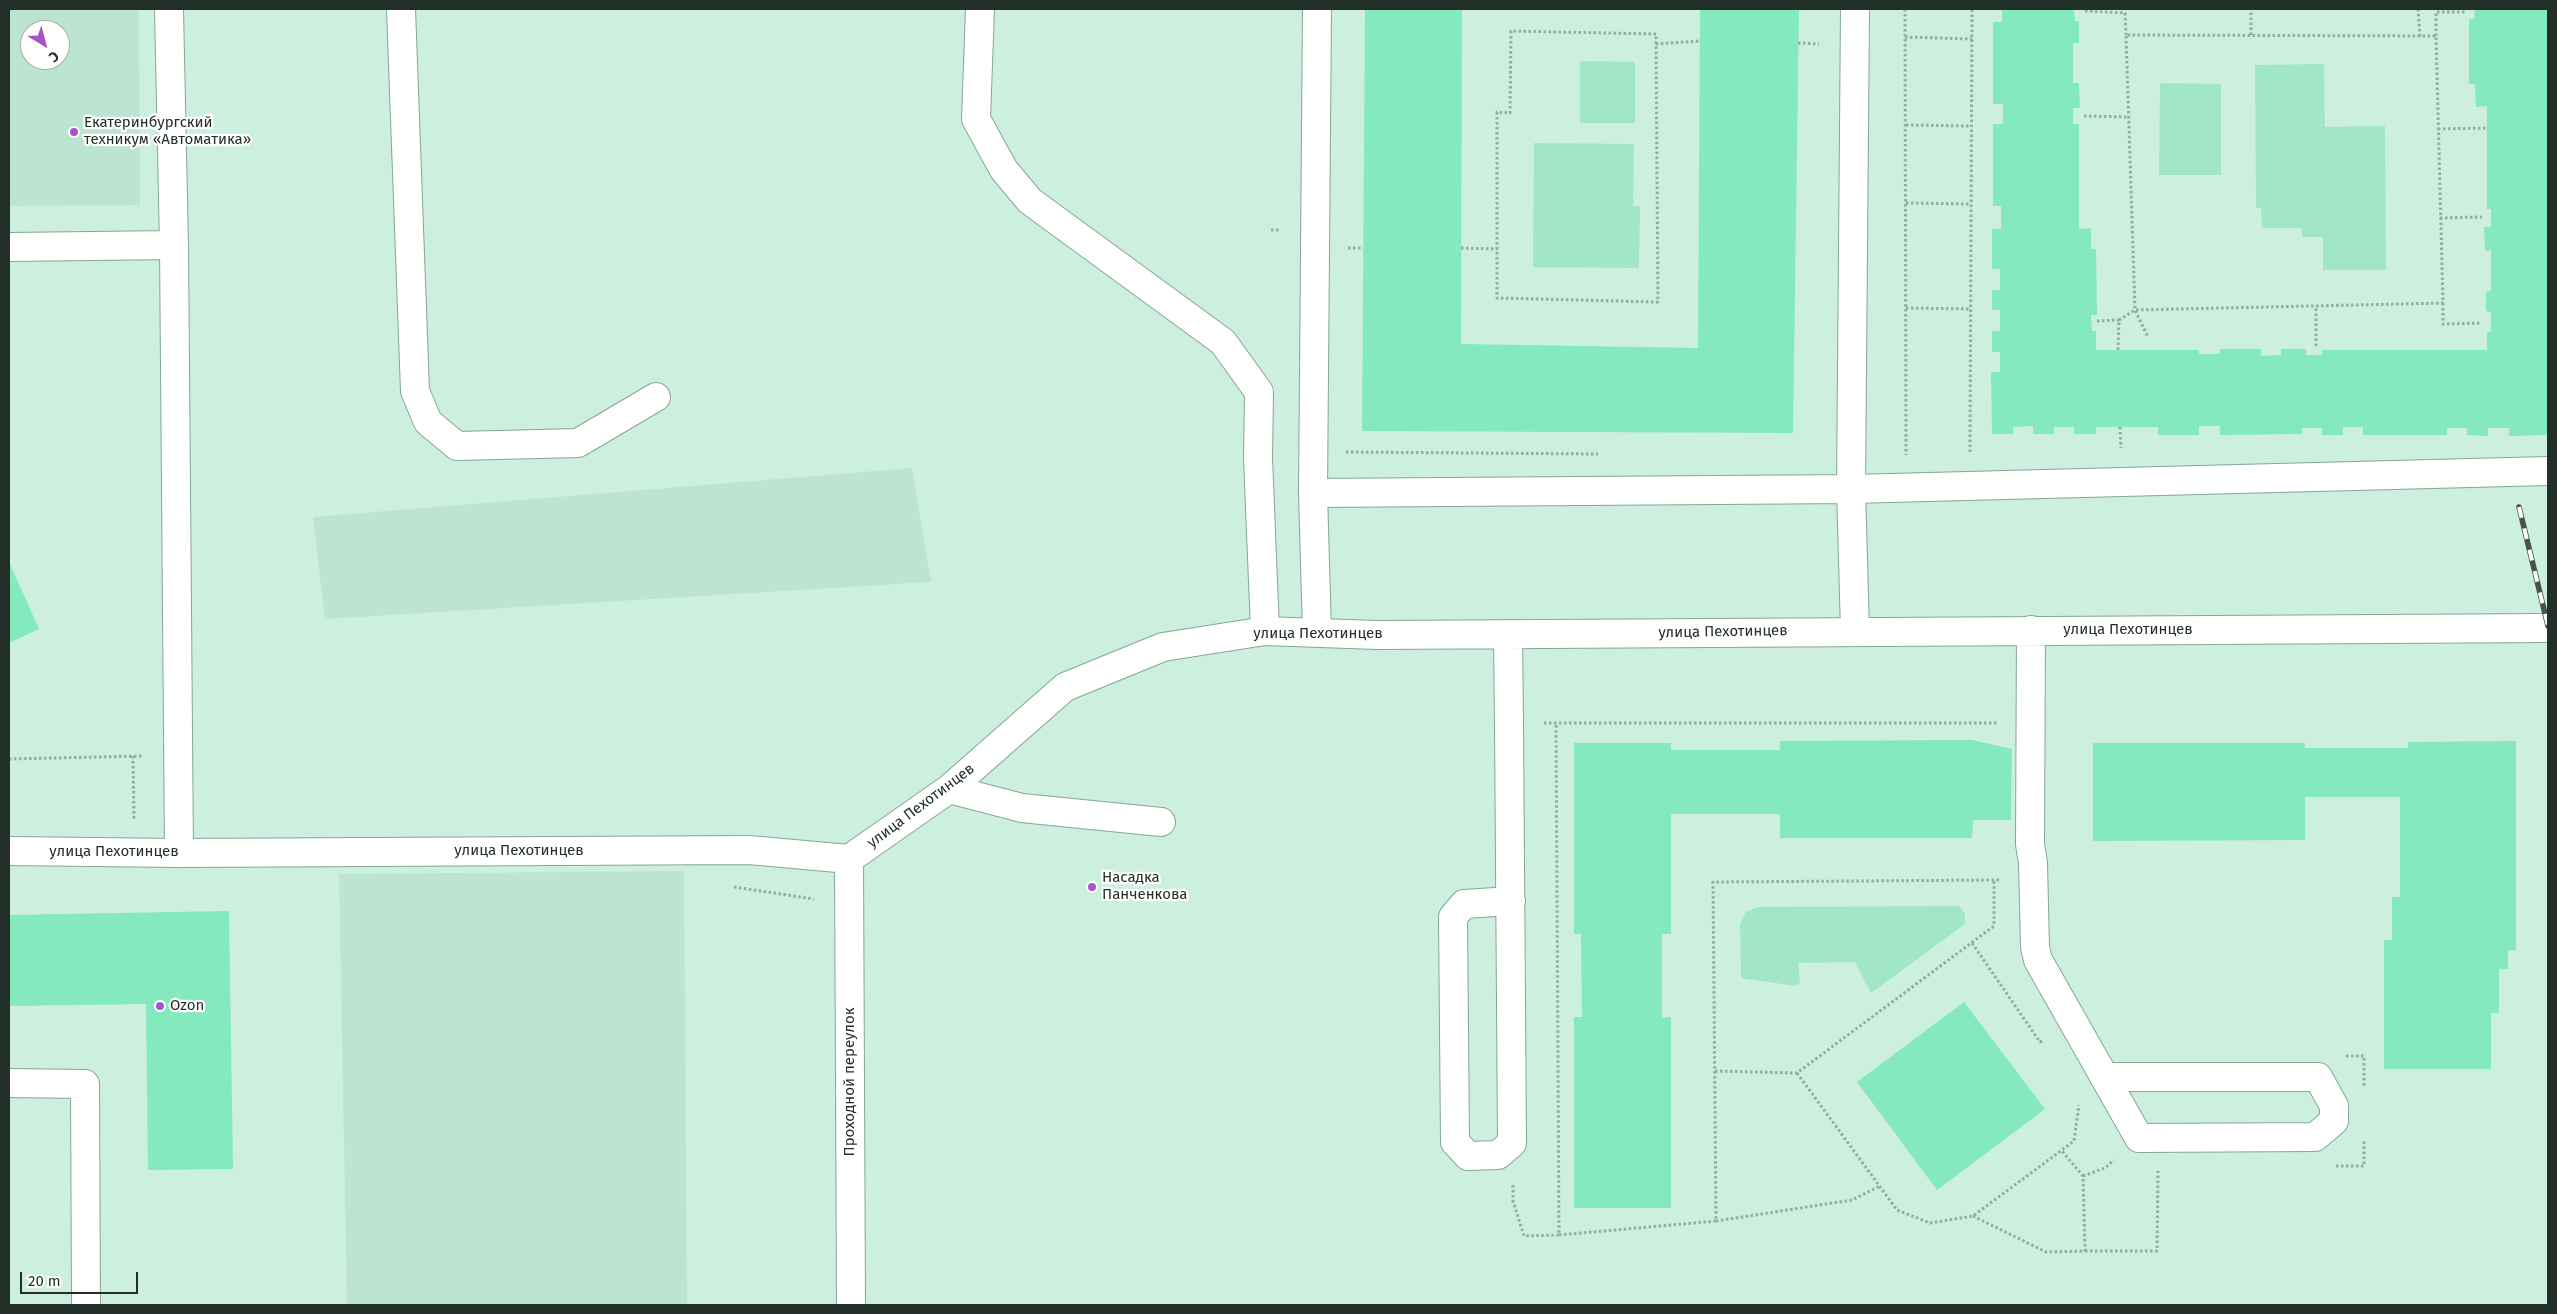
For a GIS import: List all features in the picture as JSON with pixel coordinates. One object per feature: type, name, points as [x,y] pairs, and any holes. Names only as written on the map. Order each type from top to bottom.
[{"type":"street","points":[[169,9],[174,245],[179,853]]},
{"type":"street","points":[[401,9],[414,391],[428,422],[457,446],[578,443],[656,397]]},
{"type":"street","points":[[980,9],[976,119],[1004,170],[1030,201],[1223,342],[1259,392],[1258,458],[1265,631]]},
{"type":"street","points":[[1317,9],[1313,493],[1317,633]]},
{"type":"street","points":[[1855,9],[1851,489],[1855,631]]},
{"type":"street","points":[[9,247],[174,245]]},
{"type":"street","points":[[1313,493],[1851,489],[2548,472]]},
{"type":"street","name":"улица Пехотинцев","points":[[9,851],[179,853],[749,850],[849,859],[950,789],[1065,687],[1164,647],[1265,631],[1377,635],[2548,628]]},
{"type":"street","points":[[2032,630],[2030,844],[2034,880],[2035,947],[2038,960],[2104,1077],[2139,1138],[2315,1137],[2334,1122],[2334,1106],[2318,1077],[2104,1077]]},
{"type":"street","points":[[1508,634],[1510,723],[1511,901],[1512,1143],[1498,1155],[1468,1156],[1455,1142],[1453,917],[1464,904],[1511,901]]},
{"type":"street","points":[[950,789],[1022,808],[1161,822]]},
{"type":"street","name":"Проходной переулок","points":[[849,859],[851,1305]]},
{"type":"street","points":[[9,1083],[85,1084],[86,1305]]},
{"type":"path","points":[[1905,9],[1906,455]]},
{"type":"path","points":[[1970,455],[1972,9]]},
{"type":"path","points":[[2251,9],[2251,35]]},
{"type":"path","points":[[2418,9],[2420,36]]},
{"type":"path","points":[[2086,11],[2125,13],[2135,310],[2148,337]]},
{"type":"path","points":[[2467,12],[2436,12],[2443,324],[2482,323]]},
{"type":"path","points":[[1511,31],[1656,34],[1656,44],[1658,302],[1496,298],[1497,112],[1510,113],[1511,31]]},
{"type":"path","points":[[2126,35],[2436,36]]},
{"type":"path","points":[[1905,37],[1972,39]]},
{"type":"path","points":[[1656,44],[1700,42]]},
{"type":"path","points":[[1798,42],[1819,44]]},
{"type":"path","points":[[2084,116],[2128,117]]},
{"type":"path","points":[[1906,125],[1971,126]]},
{"type":"path","points":[[2438,129],[2487,128]]},
{"type":"path","points":[[1906,203],[1971,204]]},
{"type":"path","points":[[2440,218],[2482,217]]},
{"type":"path","points":[[1346,248],[1363,248]]},
{"type":"path","points":[[1461,248],[1497,249]]},
{"type":"path","points":[[2097,321],[2119,320],[2135,310],[2443,303]]},
{"type":"path","points":[[2316,306],[2316,346]]},
{"type":"path","points":[[1906,308],[1971,309]]},
{"type":"path","points":[[2118,350],[2119,320]]},
{"type":"path","points":[[2120,426],[2122,456]]},
{"type":"path","points":[[1510,723],[2031,723]]},
{"type":"path","points":[[1556,723],[1559,1235]]},
{"type":"path","points":[[9,759],[178,755]]},
{"type":"path","points":[[1715,1071],[1797,1073],[1994,926],[1994,880]]},
{"type":"path","points":[[1716,1221],[1713,882],[2034,880]]},
{"type":"path","points":[[1972,943],[2040,1042],[2072,1020]]},
{"type":"path","points":[[1797,1073],[1896,1210],[1930,1223],[1973,1216],[2074,1141],[2080,1102]]},
{"type":"path","points":[[1973,1216],[2046,1252],[2157,1251],[2158,1138]]},
{"type":"path","points":[[1512,1143],[1513,1202],[1524,1236],[1559,1235],[1716,1221],[1852,1200],[1880,1186]]},
{"type":"path","points":[[2062,1150],[2083,1176],[2085,1251]]},
{"type":"shaded area","name":"Екатеринбургский техникум «Автоматика»","points":[[9,9],[139,9],[140,205],[9,206]]},
{"type":"shaded area","points":[[912,468],[931,582],[325,619],[313,517]]},
{"type":"shaded area","points":[[684,871],[687,1305],[347,1305],[339,874]]},
{"type":"green space","points":[[1580,61],[1635,62],[1635,123],[1580,123]]},
{"type":"green space","points":[[2324,64],[2325,127],[2385,126],[2386,270],[2323,270],[2323,237],[2302,237],[2302,228],[2262,228],[2261,208],[2256,208],[2255,65]]},
{"type":"green space","points":[[2160,83],[2221,84],[2221,175],[2159,175]]},
{"type":"green space","points":[[1534,143],[1634,144],[1633,206],[1640,206],[1639,268],[1533,267]]},
{"type":"green space","points":[[1959,906],[1965,914],[1965,924],[1871,993],[1855,962],[1798,963],[1800,983],[1795,986],[1741,978],[1740,925],[1746,912],[1758,907]]},
{"type":"building","points":[[1365,9],[1462,9],[1461,344],[1698,348],[1700,9],[1799,9],[1793,433],[1362,431]]},
{"type":"building","points":[[2002,9],[2074,9],[2075,21],[2079,21],[2079,43],[2073,43],[2073,83],[2079,83],[2080,108],[2073,108],[2073,124],[2079,124],[2079,229],[2091,228],[2091,249],[2096,249],[2097,315],[2091,315],[2092,331],[2096,331],[2096,350],[2199,350],[2199,354],[2220,354],[2220,349],[2261,349],[2261,356],[2281,355],[2281,349],[2306,349],[2306,355],[2322,355],[2322,350],[2487,350],[2487,332],[2491,332],[2491,312],[2486,311],[2486,292],[2491,291],[2491,250],[2485,251],[2484,227],[2491,227],[2491,209],[2487,209],[2487,106],[2476,107],[2475,84],[2469,84],[2469,19],[2474,19],[2475,9],[2548,9],[2548,435],[2509,436],[2509,428],[2488,428],[2488,436],[2467,435],[2467,428],[2447,428],[2447,435],[2363,435],[2363,427],[2343,427],[2343,435],[2322,435],[2322,428],[2302,428],[2302,434],[2220,435],[2220,426],[2199,426],[2199,435],[2158,435],[2158,427],[2096,427],[2096,434],[2074,434],[2074,427],[2054,427],[2054,434],[2033,434],[2033,426],[2013,427],[2013,434],[1992,434],[1991,372],[2000,372],[2000,352],[1992,352],[1992,331],[2000,331],[2000,310],[1992,310],[1992,290],[2000,290],[2000,269],[1992,269],[1992,229],[2001,229],[2001,206],[1993,206],[1993,124],[2003,124],[2003,104],[1993,104],[1993,22],[2002,22]]},
{"type":"building","points":[[9,562],[39,629],[9,643]]},
{"type":"building","points":[[1972,740],[2012,749],[2011,820],[1973,820],[1972,838],[1780,838],[1780,814],[1671,814],[1671,934],[1662,934],[1662,1018],[1671,1017],[1671,1208],[1574,1208],[1574,1017],[1582,1017],[1581,934],[1574,934],[1574,743],[1671,743],[1671,750],[1780,750],[1780,741]]},
{"type":"building","points":[[2516,741],[2516,950],[2508,950],[2508,969],[2499,969],[2499,1013],[2491,1013],[2491,1069],[2384,1069],[2384,940],[2392,940],[2392,897],[2400,897],[2400,797],[2305,797],[2305,840],[2093,841],[2093,743],[2305,743],[2305,748],[2408,748],[2408,742]]},
{"type":"building","points":[[229,911],[233,1169],[148,1170],[146,1004],[9,1006],[9,915]]},
{"type":"building","points":[[1964,1002],[2045,1109],[1937,1190],[1857,1082]]},
{"type":"railway","points":[[2519,507],[2548,626]]},
{"type":"place","name":"Екатеринбургский техникум «Автоматика»","points":[[74,132]]},
{"type":"place","name":"Насадка Панченкова","points":[[1092,887]]},
{"type":"place","name":"Ozon","points":[[160,1006]]}]
